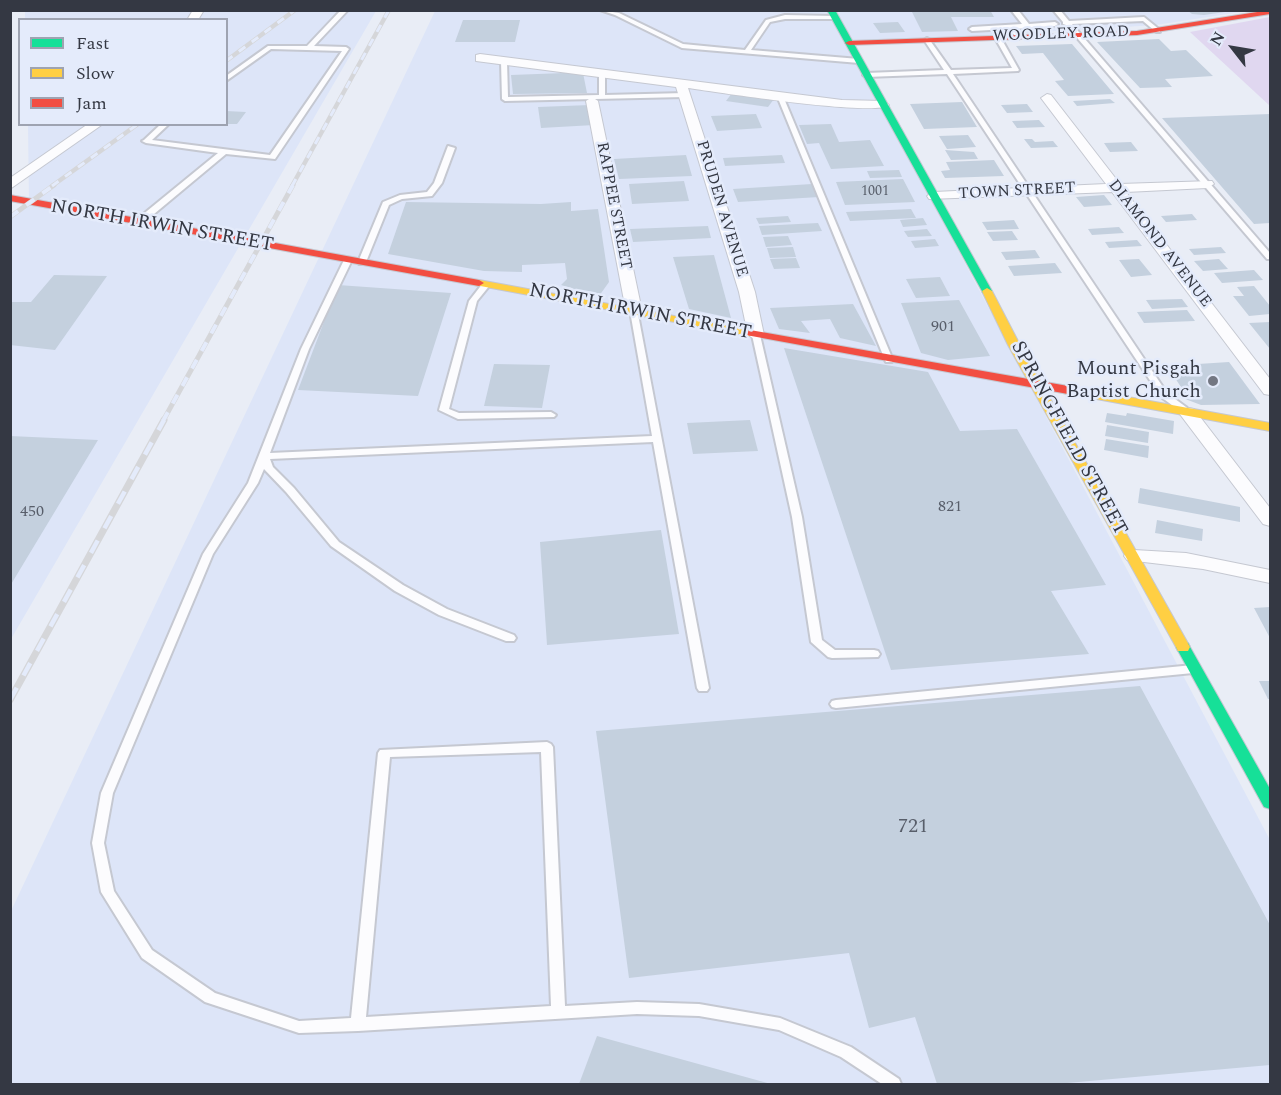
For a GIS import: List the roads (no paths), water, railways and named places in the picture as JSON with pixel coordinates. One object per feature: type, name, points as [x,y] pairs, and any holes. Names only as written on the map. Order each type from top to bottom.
[{"type":"street","name":"WOODLEY ROAD","points":[[849,44],[998,38],[1018,30],[1075,35],[1158,31],[1270,12]]},
{"type":"street","name":"SPRINGFIELD STREET","points":[[833,14],[1014,345],[1039,386],[1270,803]]},
{"type":"street","points":[[480,58],[602,74],[683,89],[780,96],[853,105],[883,105]]},
{"type":"street","name":"PRUDEN AVENUE","points":[[683,89],[747,292],[756,335]]},
{"type":"street","name":"DIAMOND AVENUE","points":[[1047,98],[1270,390]]},
{"type":"street","name":"RAPPEE STREET","points":[[597,99],[634,311]]},
{"type":"street","points":[[10,185],[94,126]]},
{"type":"street","name":"TOWN STREET","points":[[934,196],[1207,184]]},
{"type":"street","name":"NORTH IRWIN STREET","points":[[10,198],[1270,428]]},
{"type":"street","points":[[1188,413],[1270,520]]},
{"type":"street","points":[[1134,556],[1163,556],[1193,560],[1270,578]]},
{"type":"lane","points":[[309,48],[345,10]]},
{"type":"lane","points":[[603,10],[617,14],[682,46],[859,61]]},
{"type":"lane","points":[[1014,10],[1018,30]]},
{"type":"lane","points":[[1056,10],[1075,35],[1270,257]]},
{"type":"lane","points":[[747,52],[768,21],[785,17],[833,14]]},
{"type":"lane","points":[[1065,23],[1143,20],[1158,31]]},
{"type":"lane","points":[[972,29],[1018,30],[1055,24]]},
{"type":"lane","points":[[866,75],[1016,70],[998,38]]},
{"type":"lane","points":[[927,40],[1164,395],[1188,413]]},
{"type":"lane","points":[[164,126],[146,141],[272,157],[346,50],[270,47],[228,78]]},
{"type":"lane","points":[[504,61],[505,99],[597,99],[683,89]]},
{"type":"lane","points":[[597,99],[602,74]]},
{"type":"lane","points":[[780,96],[890,360]]},
{"type":"lane","points":[[451,148],[438,183],[429,194],[400,197],[386,204],[305,349],[253,483],[208,554],[108,793],[98,843],[108,892],[147,954],[210,998],[299,1027],[637,1008],[699,1010],[780,1024],[846,1052],[894,1084]]},
{"type":"lane","points":[[139,222],[224,152]]},
{"type":"lane","points":[[486,285],[473,301],[444,411],[458,416],[551,415]]},
{"type":"lane","points":[[634,311],[703,688]]},
{"type":"lane","points":[[756,335],[797,517],[817,642],[832,654],[874,654]]},
{"type":"lane","points":[[264,456],[657,439]]},
{"type":"lane","points":[[264,456],[268,468],[290,490],[335,544],[399,588],[443,612],[510,638]]},
{"type":"lane","points":[[836,704],[1196,669]]},
{"type":"lane","points":[[358,1025],[384,753],[548,747],[558,1012]]},
{"type":"railway","points":[[228,60],[295,10]]},
{"type":"railway","points":[[292,186],[389,10]]},
{"type":"railway","points":[[52,186],[135,126]]},
{"type":"railway","points":[[10,217],[54,185]]},
{"type":"railway","points":[[163,421],[293,185]]},
{"type":"railway","points":[[10,700],[164,420]]},
{"type":"place","name":"Mount Pisgah Baptist Church","points":[[1213,381]]}]
